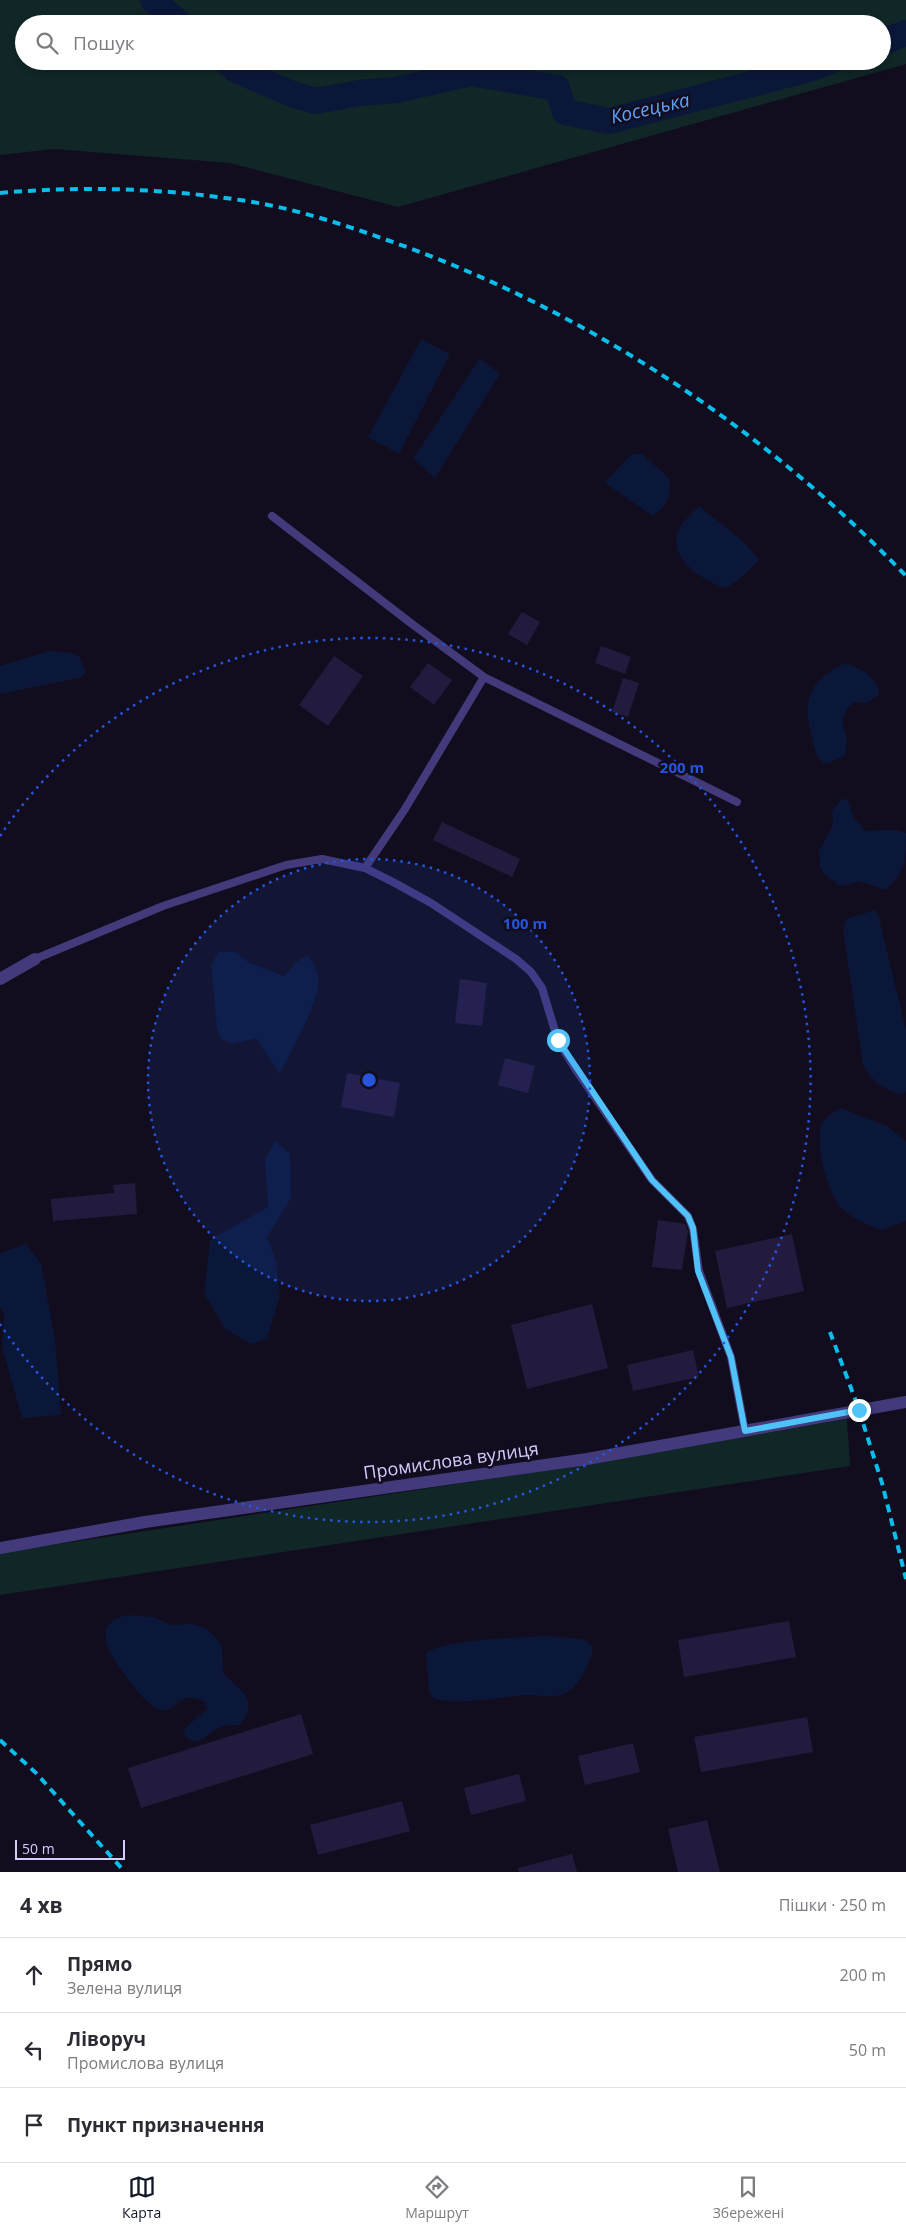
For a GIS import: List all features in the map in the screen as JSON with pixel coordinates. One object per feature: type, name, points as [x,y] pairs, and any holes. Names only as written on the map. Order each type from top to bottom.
[{"type":"street","points":[[0,979],[35,960]]},
{"type":"street","name":"Промислова вулиця","points":[[0,1548],[145,1522],[578,1460],[906,1402]]},
{"type":"lane","points":[[272,516],[484,677],[737,802]]},
{"type":"lane","points":[[365,868],[410,801],[484,677]]},
{"type":"lane","points":[[35,960],[163,906],[286,864],[322,858],[365,868],[431,903],[516,959],[531,972],[542,988],[558,1040],[576,1070],[652,1180],[688,1216],[693,1228],[698,1271],[731,1357],[745,1431]]},
{"type":"green space","points":[[0,0],[906,0],[906,64],[891,68],[891,15],[15,15],[15,70],[885,70],[398,207],[230,163],[54,149],[0,155]]},
{"type":"green space","points":[[847,1419],[850,1466],[0,1595],[0,1553],[582,1465]]},
{"type":"water","points":[[421,339],[450,354],[399,454],[368,437]]},
{"type":"water","points":[[480,358],[500,374],[435,478],[413,459]]},
{"type":"water","points":[[641,453],[669,478],[670,490],[668,500],[663,508],[653,516],[605,483],[630,455]]},
{"type":"water","points":[[699,506],[745,543],[759,560],[741,578],[726,588],[707,580],[689,567],[682,559],[678,550],[676,540],[680,527]]},
{"type":"water","points":[[49,651],[72,653],[80,657],[86,673],[79,678],[0,694],[0,666]]},
{"type":"water","points":[[843,664],[854,666],[866,673],[876,683],[879,694],[867,703],[854,702],[847,708],[842,722],[847,738],[845,755],[829,763],[823,763],[817,755],[814,745],[809,725],[808,704],[815,686],[822,678]]},
{"type":"water","points":[[842,798],[849,802],[853,817],[866,831],[891,830],[906,833],[904,865],[898,876],[886,890],[858,881],[840,886],[824,874],[820,867],[819,851],[833,825],[832,811]]},
{"type":"water","points":[[875,910],[878,914],[906,1030],[906,1092],[901,1095],[874,1080],[863,1064],[843,930],[846,919]]},
{"type":"water","points":[[218,952],[236,952],[248,962],[284,976],[295,963],[307,955],[315,966],[318,974],[318,987],[315,998],[307,1020],[280,1074],[256,1038],[233,1044],[221,1039],[217,1028],[211,966]]},
{"type":"water","points":[[841,1108],[887,1126],[906,1141],[906,1220],[904,1222],[882,1230],[848,1214],[834,1198],[823,1164],[820,1130],[824,1120]]},
{"type":"water","points":[[275,1141],[290,1154],[291,1198],[267,1237],[276,1261],[280,1295],[267,1339],[251,1344],[225,1329],[204,1293],[210,1240],[268,1207],[265,1159]]},
{"type":"water","points":[[26,1244],[41,1264],[55,1339],[61,1415],[22,1418],[2,1347],[4,1314],[0,1307],[0,1253]]},
{"type":"water","points":[[127,1615],[153,1617],[172,1625],[192,1624],[205,1628],[216,1637],[222,1648],[223,1672],[248,1700],[247,1714],[241,1724],[225,1725],[200,1740],[190,1740],[185,1736],[184,1729],[207,1709],[205,1702],[196,1698],[189,1698],[184,1699],[171,1708],[160,1710],[146,1701],[122,1671],[107,1645],[105,1629],[115,1619]]},
{"type":"water","points":[[544,1636],[583,1639],[593,1646],[584,1672],[568,1692],[557,1696],[527,1695],[464,1701],[441,1700],[432,1697],[429,1691],[426,1653],[435,1648],[465,1642]]},
{"type":"building","points":[[522,612],[540,622],[527,645],[508,634]]},
{"type":"building","points":[[601,646],[631,657],[625,674],[595,663]]},
{"type":"building","points":[[334,656],[363,676],[328,726],[299,705]]},
{"type":"building","points":[[428,663],[452,680],[434,705],[410,687]]},
{"type":"building","points":[[623,678],[639,683],[628,717],[612,712]]},
{"type":"building","points":[[442,822],[520,859],[512,877],[433,840]]},
{"type":"building","points":[[460,979],[487,983],[482,1026],[455,1023]]},
{"type":"building","points":[[505,1058],[535,1066],[528,1093],[498,1085]]},
{"type":"building","points":[[347,1073],[400,1083],[394,1117],[341,1107]]},
{"type":"building","points":[[135,1183],[137,1214],[53,1221],[51,1199],[114,1193],[113,1185]]},
{"type":"building","points":[[658,1220],[685,1224],[688,1231],[682,1270],[652,1267]]},
{"type":"building","points":[[792,1234],[804,1291],[727,1308],[715,1251]]},
{"type":"building","points":[[592,1304],[608,1368],[527,1389],[511,1325]]},
{"type":"building","points":[[693,1350],[699,1377],[633,1391],[627,1365]]},
{"type":"building","points":[[789,1621],[796,1657],[684,1677],[678,1640]]},
{"type":"building","points":[[301,1714],[313,1754],[141,1808],[128,1768]]},
{"type":"building","points":[[807,1717],[813,1752],[701,1772],[694,1737]]},
{"type":"building","points":[[633,1743],[640,1772],[585,1785],[578,1756]]},
{"type":"building","points":[[519,1774],[526,1801],[471,1815],[464,1788]]},
{"type":"building","points":[[402,1801],[410,1831],[318,1855],[310,1825]]},
{"type":"building","points":[[707,1820],[720,1872],[678,1872],[668,1829]]},
{"type":"building","points":[[572,1854],[577,1872],[519,1872],[518,1868]]},
{"type":"waterway","name":"Косецька","points":[[153,0],[170,15]]},
{"type":"waterway","name":"Косецька","points":[[891,39],[906,33]]},
{"type":"waterway","name":"Косецька","points":[[236,70],[292,94],[316,101],[359,93],[396,90],[471,73],[557,88],[565,112],[609,121],[805,70]]},
{"type":"railway","points":[[0,193],[60,189],[120,189],[210,196],[259,203],[296,211],[351,228],[459,268],[530,300],[599,337],[666,378],[730,422],[792,470],[851,522],[906,576]]},
{"type":"railway","points":[[830,1332],[857,1404],[882,1483],[906,1579]]},
{"type":"railway","points":[[0,1740],[36,1773],[125,1872]]},
{"type":"route","points":[[558,1040],[576,1070],[652,1180],[688,1216],[693,1228],[698,1271],[731,1357],[745,1431],[859,1410]]}]
